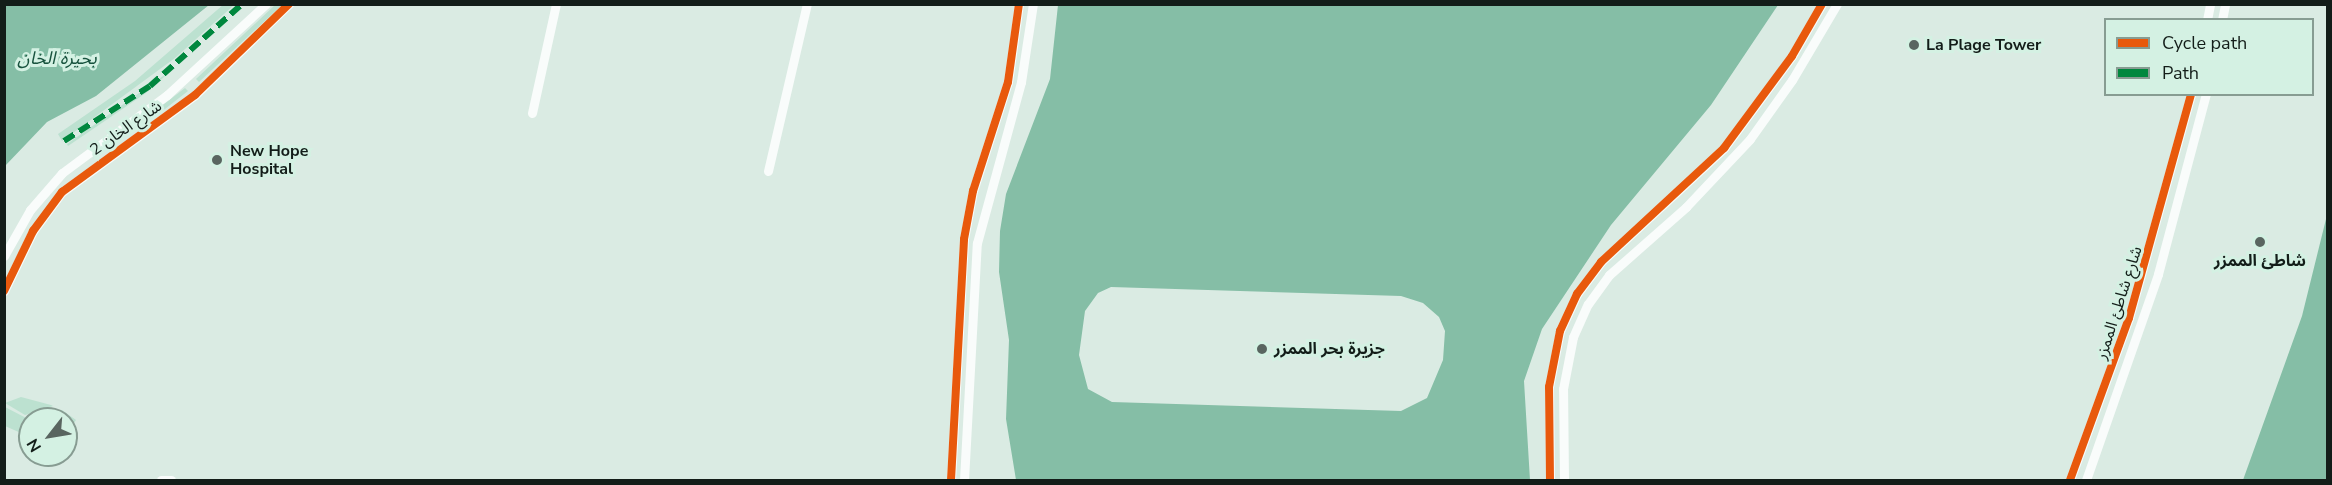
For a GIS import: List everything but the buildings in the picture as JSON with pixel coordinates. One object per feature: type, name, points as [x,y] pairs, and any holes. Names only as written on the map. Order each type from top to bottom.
[{"type":"street","name":"شارع الخان 2","points":[[4,256],[30,210],[62,173],[167,95],[266,4]]},
{"type":"street","name":"شارع الخان 2","points":[[4,291],[39,221],[71,183],[195,95],[289,4]]},
{"type":"street","points":[[532,113],[556,4]]},
{"type":"street","points":[[768,171],[807,4]]},
{"type":"street","points":[[951,480],[957,333],[966,222],[1008,82],[1019,4]]},
{"type":"street","points":[[964,480],[971,335],[981,221],[1021,82],[1033,4]]},
{"type":"street","points":[[1550,480],[1549,387],[1560,331],[1577,294],[1602,262],[1725,148],[1792,56],[1822,4]]},
{"type":"street","points":[[1564,480],[1563,389],[1573,337],[1588,304],[1609,275],[1686,207],[1750,139],[1797,73],[1837,4]]},
{"type":"street","name":"شارع شاطئ الممزر","points":[[2070,480],[2132,309],[2190,96]]},
{"type":"street","name":"شارع شاطئ الممزر","points":[[2086,480],[2158,274],[2205,96]]},
{"type":"street","points":[[82,156],[90,169]]},
{"type":"street","points":[[62,173],[71,183]]},
{"type":"street","points":[[957,333],[971,335]]},
{"type":"street","points":[[160,480],[171,480]]},
{"type":"shaded area","points":[[224,4],[234,5],[175,58],[62,141],[58,134],[135,81]]},
{"type":"shaded area","points":[[275,5],[282,5],[199,82],[196,79]]},
{"type":"shaded area","points":[[173,69],[146,93],[68,146],[67,144]]},
{"type":"shaded area","points":[[185,88],[188,91],[165,109],[91,160]]},
{"type":"shaded area","points":[[21,397],[53,406],[18,407],[18,411],[5,403]]},
{"type":"shaded area","points":[[5,407],[18,414],[18,432],[5,426]]},
{"type":"water","name":"بحيرة الخان","points":[[5,4],[209,5],[96,96],[47,122],[5,166]]},
{"type":"water","points":[[1058,4],[1778,5],[1711,105],[1611,225],[1542,329],[1524,381],[1530,480],[1016,480],[1006,419],[1009,340],[999,272],[1000,231],[1006,194],[1050,79]],"holes":[[[1111,287],[1401,296],[1423,303],[1439,317],[1445,331],[1443,360],[1427,398],[1401,411],[1112,402],[1088,389],[1079,355],[1085,311],[1098,293]]]},
{"type":"water","points":[[2327,215],[2327,480],[2243,480],[2302,316]]},
{"type":"marked path","points":[[64,141],[150,86],[242,4]]},
{"type":"cycle path","points":[[4,291],[33,231],[62,192],[195,95],[289,4]]},
{"type":"cycle path","points":[[951,480],[964,239],[973,191],[1008,82],[1019,4]]},
{"type":"cycle path","points":[[1550,480],[1549,387],[1560,331],[1577,294],[1601,262],[1724,148],[1792,56],[1822,4]]},
{"type":"cycle path","points":[[2070,480],[2129,318],[2190,96]]},
{"type":"place","name":"La Plage Tower","points":[[1914,45]]},
{"type":"place","name":"New Hope Hospital","points":[[217,160]]},
{"type":"place","name":"شاطئ الممزر","points":[[2260,242]]},
{"type":"place","name":"جزيرة بحر الممزر","points":[[1262,349]]}]
